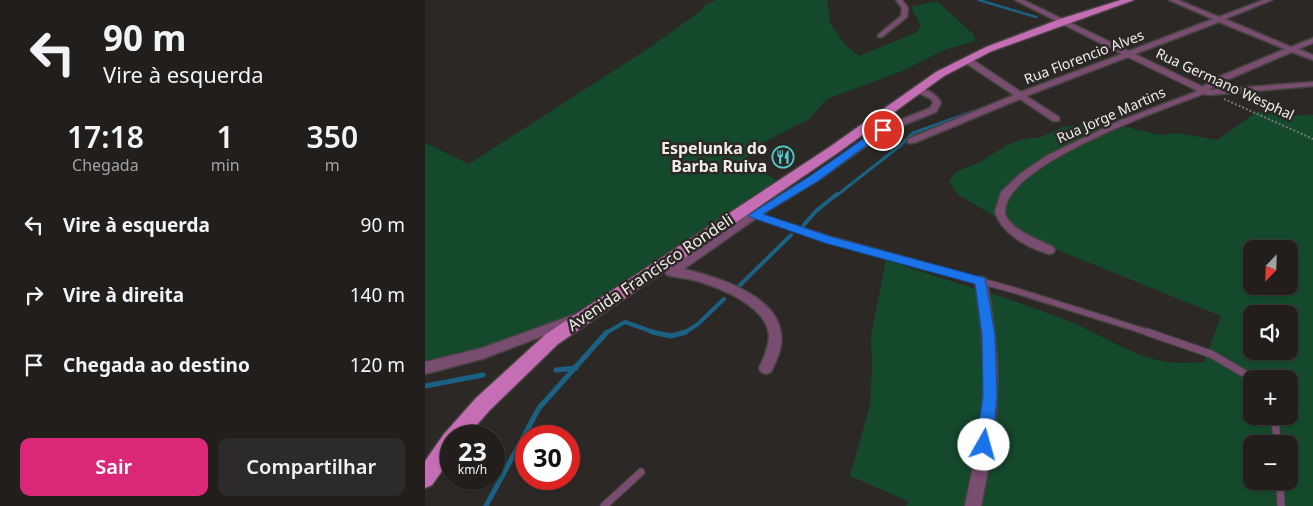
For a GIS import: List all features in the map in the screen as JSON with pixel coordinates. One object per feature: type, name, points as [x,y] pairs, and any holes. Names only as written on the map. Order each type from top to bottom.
[{"type":"main road","name":"Avenida Francisco Rondeli","points":[[465,425],[514,374],[552,339],[581,317],[835,149],[917,90],[967,60],[1063,21],[1130,0]]},
{"type":"main road","points":[[425,478],[440,457]]},
{"type":"street","points":[[880,36],[904,17],[905,8],[899,0]]},
{"type":"street","name":"Rua Germano Wesphal","points":[[1018,0],[1206,92]]},
{"type":"street","points":[[1173,0],[1313,58]]},
{"type":"street","name":"Rua Florencio Alves","points":[[911,141],[1021,95],[1269,0]]},
{"type":"street","name":"Rua Jorge Martins","points":[[1049,250],[1005,225],[999,210],[1002,197],[1036,165],[1128,120],[1206,92],[1212,83],[1313,40]]},
{"type":"street","points":[[967,60],[1056,119]]},
{"type":"street","points":[[1206,92],[1313,84]]},
{"type":"street","points":[[672,272],[754,215],[814,179],[883,130],[933,110],[937,103],[935,98],[917,90]]},
{"type":"street","points":[[644,275],[672,272],[686,273],[738,293],[764,310],[772,323],[775,334],[775,350],[766,368]]},
{"type":"street","points":[[973,506],[984,445],[990,396],[988,327],[981,281]]},
{"type":"street","points":[[425,368],[459,362],[503,348],[581,317]]},
{"type":"lane","points":[[754,215],[829,240],[1083,311],[1200,350],[1223,360],[1243,372]]},
{"type":"lane","points":[[604,506],[641,472]]},
{"type":"lane","points":[[1280,490],[1281,506]]},
{"type":"path","name":"Rua Germano Wesphal","points":[[1206,92],[1312,138]]},
{"type":"green space","points":[[716,0],[827,0],[830,22],[845,45],[859,56],[917,32],[921,26],[911,7],[937,1],[974,35],[975,41],[944,50],[902,71],[827,99],[809,119],[755,147],[745,162],[778,181],[565,324],[425,369],[425,143],[469,164],[652,46],[702,10],[704,5]]},
{"type":"green space","points":[[1258,111],[1279,116],[1313,115],[1313,506],[906,506],[908,501],[850,476],[870,405],[871,335],[886,260],[999,296],[1066,320],[1132,352],[1164,361],[1183,363],[1204,362],[1221,316],[1040,243],[957,194],[949,181],[956,172],[978,163],[1007,145],[1024,139],[1041,137],[1063,127],[1089,124],[1122,126],[1160,135],[1177,133],[1217,140]]},
{"type":"waterway","points":[[979,0],[1036,17]]},
{"type":"waterway","points":[[836,196],[901,145],[913,133],[989,106]]},
{"type":"waterway","points":[[803,226],[816,211],[837,194]]},
{"type":"waterway","points":[[737,288],[791,235]]},
{"type":"waterway","points":[[685,332],[698,324],[724,299]]},
{"type":"waterway","points":[[606,333],[625,322],[655,333]]},
{"type":"waterway","points":[[655,333],[671,336],[685,332]]},
{"type":"waterway","points":[[575,368],[606,333]]},
{"type":"waterway","points":[[486,506],[539,408],[575,368]]},
{"type":"waterway","points":[[556,370],[575,368]]},
{"type":"waterway","points":[[425,386],[483,375]]},
{"type":"place","name":"Espelunka do Barba Ruiva","points":[[783,157]]},
{"type":"route","points":[[883,130],[814,179],[754,215],[829,240],[981,281],[987,319],[990,396],[984,445]]}]
